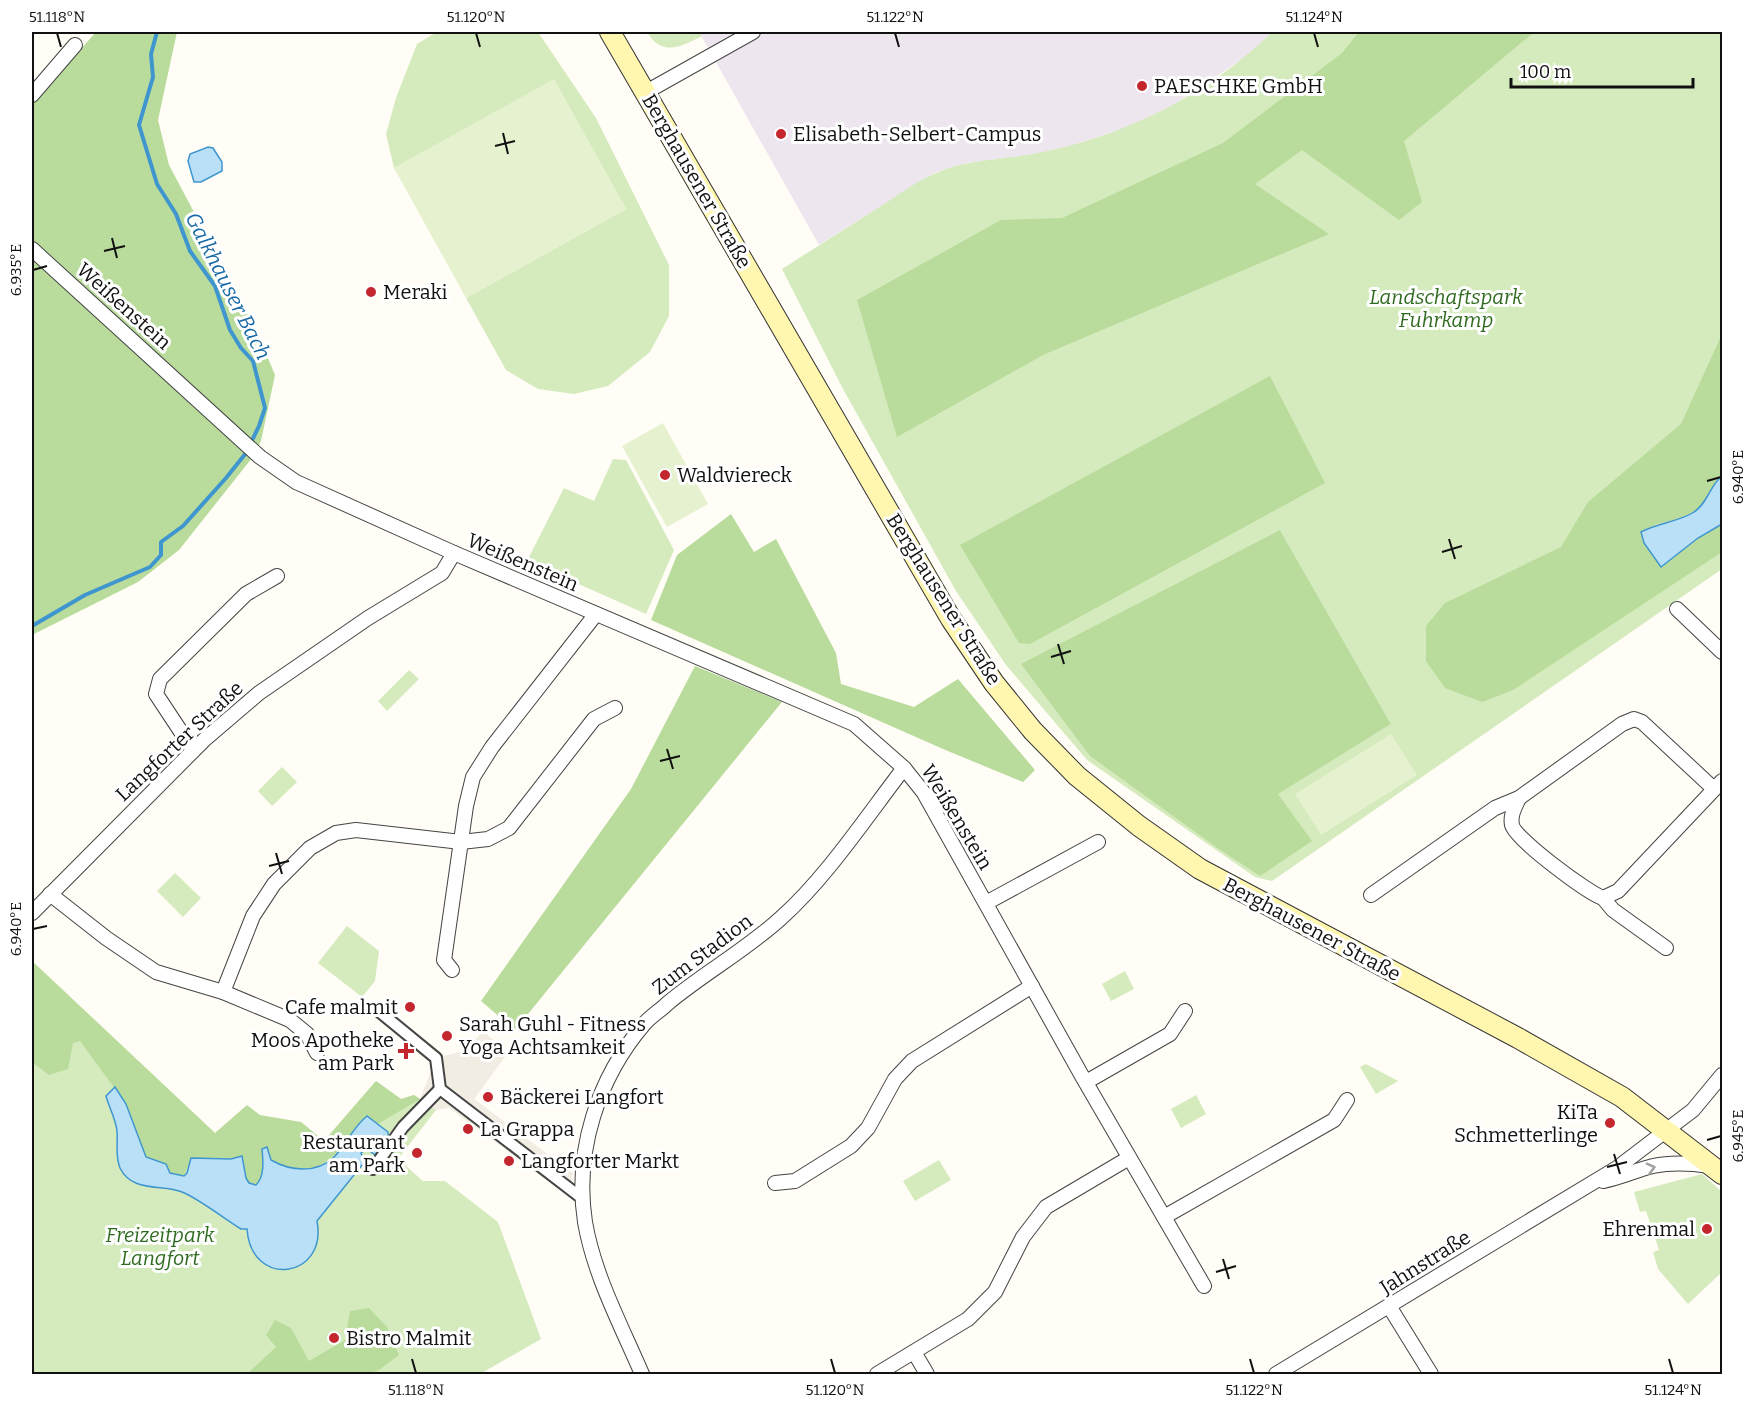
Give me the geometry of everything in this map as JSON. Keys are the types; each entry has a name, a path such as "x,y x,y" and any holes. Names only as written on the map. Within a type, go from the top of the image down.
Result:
{"main road":[{"name":"Berghausener Straße","path":"610,32 951,619 994,683 1033,731 1077,776 1139,826 1200,869 1518,1038 1622,1098 1717,1170"}],"street":[{"path":"646,92 753,32"},
{"path":"32,95 75,45"},
{"name":"Weißenstein","path":"32,249 260,457 296,482 454,553 854,724 904,768 924,793 1129,1158 1204,1286"},
{"name":"Langforter Straße","path":"32,913 193,750 259,693 384,608 442,573 454,553"},
{"path":"193,750 156,694 160,679 246,594 277,576"},
{"path":"1677,609 1722,652"},
{"path":"452,970 444,960 472,777 492,747 596,614"},
{"path":"223,992 253,916 274,884 310,848 336,833 356,830 461,842 488,839 509,828 594,719 615,708"},
{"path":"1371,895 1495,808 1519,798 1622,724 1634,719 1642,722 1718,785 1618,891 1603,898"},
{"name":"Zum Stadion","path":"642,1374 601,1280 585,1223 583,1166 591,1117 609,1074 645,1023 683,991 781,919 810,889 904,768"},
{"path":"1519,798 1512,816 1512,827 1526,843 1577,882 1603,898 1613,910 1666,948"},
{"path":"986,903 1098,842"},
{"path":"50,894 106,938 156,972 223,992 290,1020 307,1034 317,1053"},
{"path":"775,1183 795,1181 851,1146 868,1128 895,1079 912,1061 1032,986"},
{"path":"375,1008 436,1058 440,1089 583,1199"},
{"path":"1086,1082 1170,1034 1185,1011"},
{"name":"Jahnstraße","path":"1276,1374 1595,1183 1668,1131 1693,1110 1722,1075"},
{"path":"373,1170 404,1127 440,1089"},
{"path":"1164,1217 1334,1120 1347,1100"},
{"path":"877,1374 968,1319 994,1292 1023,1237 1046,1207 1129,1158"},
{"name":"Jahnstraße","path":"1595,1183 1666,1164 1688,1162 1717,1170"},
{"path":"1389,1306 1431,1374"},
{"path":"914,1352 927,1374"}],"shaded area":[{"path":"699,32 1272,32 1247,56 1173,105 1128,127 1037,154 968,163 934,173 819,245"},
{"path":"483,1031 508,1053 474,1099 573,1173 569,1196 449,1108 436,1110 420,1099 436,1058 466,1050"}],"green space":[{"path":"96,32 177,32 158,120 169,165 255,327 275,375 261,441 252,458 179,550 138,582 32,635 32,104"},
{"path":"437,32 538,32 596,118 669,265 669,316 650,352 608,386 574,394 538,389 506,370 466,298 626,209 554,80 394,168 386,134 396,98 417,44"},
{"path":"647,32 699,32 702,36 687,44 672,48 659,45"},
{"name":"Landschaftspark Fuhrkamp","path":"1272,32 1722,32 1722,569 1272,881 1255,877 1087,760 1006,665 956,591 843,389 782,269 929,176 948,168 973,162 1038,153 1070,145 1134,124 1193,93 1221,75","holes":["1280,530 1391,724 1277,794"]},
{"path":"1359,32 1534,32 1404,141 1422,202 1399,220 1302,150 1255,184 1329,234 1043,355 897,437 857,300 1001,220 1062,218 1223,143 1342,53"},
{"path":"554,79 626,209 466,298 394,168"},
{"path":"1722,334 1722,476 1703,504 1693,512 1654,525 1698,538 1722,524 1722,552 1513,690 1482,702 1445,688 1426,661 1426,626 1445,603 1561,547 1588,502 1681,424"},
{"path":"1270,376 1325,483 1030,644 1019,643 960,545"},
{"name":"Waldviereck","path":"663,423 708,504 667,527 622,446"},
{"path":"613,459 626,460 674,550 646,614 527,561 564,488 594,501"},
{"path":"731,514 754,552 776,539 836,653 841,684 914,707 958,679 1035,770 1023,782 651,620 677,555"},
{"path":"1280,530 1391,724 1278,794 1312,841 1260,876 1090,756 1021,664"},
{"path":"695,666 782,702 515,1030 481,1001 631,789"},
{"path":"409,670 419,679 387,711 378,701"},
{"path":"1391,734 1417,775 1321,835 1295,794"},
{"path":"282,767 297,782 272,806 258,791"},
{"path":"175,873 201,898 183,917 157,891"},
{"path":"347,926 379,951 375,981 362,997 318,963"},
{"name":"Freizeitpark Langfort","path":"32,961 215,1133 301,1122 324,1141 376,1081 401,1099 414,1095 436,1110 398,1159 423,1181 445,1181 498,1222 541,1339 480,1374 32,1374"},
{"path":"32,961 215,1133 247,1105 260,1115 301,1122 324,1141 376,1081 401,1099 414,1095 420,1099 378,1124 367,1116 336,1153 326,1162 315,1167 303,1169 288,1167 271,1160 267,1147 262,1149 262,1173 256,1185 249,1183 246,1178 242,1156 231,1159 191,1158 184,1176 170,1173 166,1164 146,1157 126,1104 80,1041 73,1043 68,1069 49,1075 32,1062"},
{"path":"1125,971 1134,989 1111,1001 1102,984"},
{"path":"1366,1064 1398,1081 1376,1094 1360,1067"},
{"path":"1196,1095 1206,1114 1181,1128 1171,1109"},
{"path":"939,1160 951,1180 915,1201 903,1181"},
{"path":"1702,1174 1722,1192 1722,1272 1688,1304 1658,1269 1653,1252 1659,1250 1646,1211 1640,1212 1634,1192"},
{"path":"369,1308 387,1327 399,1355 379,1370 368,1374 247,1374 276,1347 266,1335 275,1320 291,1328 309,1361 350,1337 347,1328 350,1311"}],"water":[{"path":"208,147 213,148 222,162 222,171 201,182 194,182 188,161 190,154"},
{"path":"1722,476 1722,524 1698,538 1661,567 1644,543 1641,532 1694,512 1703,504"},
{"path":"115,1087 126,1104 146,1157 166,1164 170,1173 184,1176 191,1158 231,1159 242,1156 246,1178 249,1183 256,1185 262,1173 262,1149 267,1147 271,1160 286,1167 303,1169 320,1166 334,1157 367,1116 388,1132 388,1136 375,1155 367,1149 361,1153 370,1161 367,1166 362,1165 317,1221 317,1240 311,1255 301,1265 288,1269 274,1268 261,1261 252,1248 247,1229 241,1229 189,1195 140,1184 125,1176 118,1163 116,1127 106,1096"}],"waterway":[{"name":"Galkhauser Bach","path":"32,626 85,595 150,567 161,555 161,542 183,526 246,453 265,408 253,361 241,348 230,330 215,286 190,251 176,214 157,184 139,125 153,77 151,54 157,32"}],"place":[{"name":"PAESCHKE GmbH","path":"1142,86"},
{"name":"Elisabeth-Selbert-Campus","path":"781,134"},
{"name":"Meraki","path":"371,292"},
{"name":"Waldviereck","path":"665,475"},
{"name":"Cafe malmit","path":"410,1007"},
{"name":"Sarah Guhl - Fitness Yoga Achtsamkeit","path":"447,1036"},
{"name":"Moos Apotheke am Park","path":"406,1051"},
{"name":"Bäckerei Langfort","path":"488,1097"},
{"name":"KiTa Schmetterlinge","path":"1610,1123"},
{"name":"La Grappa","path":"468,1129"},
{"name":"Restaurant am Park","path":"417,1153"},
{"name":"Langforter Markt","path":"509,1161"},
{"name":"Ehrenmal","path":"1707,1229"},
{"name":"Bistro Malmit","path":"334,1338"}]}
